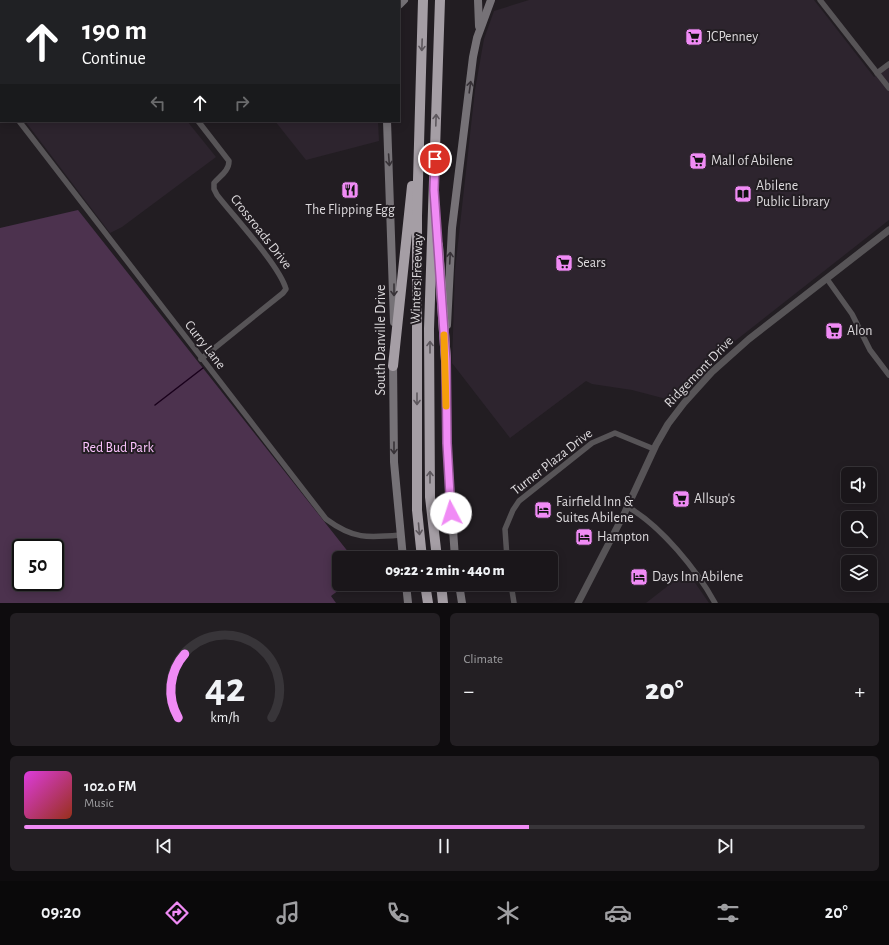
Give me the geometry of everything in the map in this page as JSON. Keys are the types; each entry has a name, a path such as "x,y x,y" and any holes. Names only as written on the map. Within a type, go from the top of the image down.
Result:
{"highway":[{"name":"Winters Freeway","path":"436,551 430,497 430,328 440,0"},
{"name":"Winters Freeway","path":"421,551 417,510 417,216 423,3"},
{"path":"394,366 421,100"},
{"path":"434,190 446,361"},
{"path":"426,591 428,603"},
{"path":"442,591 443,603"}],"main road":[{"path":"455,551 447,443 446,361 452,228 473,57 480,18 478,0"},
{"path":"477,38 491,0"},
{"name":"South Danville Drive","path":"387,122 394,285 394,462 402,551"},
{"path":"407,591 408,603"},
{"path":"460,591 462,603"}],"street":[{"path":"820,0 889,88"},
{"path":"877,73 889,64"},
{"name":"Curry Lane","path":"20,122 201,359 326,519 352,535 363,537 400,536"},
{"name":"Crossroads Drive","path":"199,122 229,161 229,166 225,172 214,183 214,189 217,195 274,266 283,280 286,289 201,359"},
{"name":"Ridgemont Drive","path":"578,603 628,507 654,449 668,424 684,403 712,372 748,339 889,230"},
{"path":"827,279 852,314 870,350 889,375"},
{"name":"Turner Plaza Drive","path":"507,551 505,529 513,510 528,494 592,443 601,437 615,433 654,449"},
{"path":"628,507 643,516 655,526 700,581 715,603"},
{"path":"512,591 514,603"}],"shaded area":[{"path":"529,0 814,0 874,77 889,67 889,220 735,341 674,401 632,390 592,384 586,381 510,438 452,363 455,270 475,90 484,39 494,11"},
{"path":"26,122 188,122 216,157 122,227 110,233"},
{"path":"276,122 378,122 379,141 306,160"},
{"path":"687,571 709,603 646,603"}],"green space":[{"name":"Red Bud Park","path":"78,210 347,551 332,551 332,591 338,591 331,596 336,603 0,603 0,228"}],"waterway":[{"path":"155,405 203,368"}],"slow traffic":[{"path":"444,335 446,361 446,406"}],"place":[{"name":"JCPenney","path":"694,37"},
{"name":"Mall of Abilene","path":"698,161"},
{"name":"The Flipping Egg","path":"350,190"},
{"name":"Abilene Public Library","path":"743,194"},
{"name":"Sears","path":"564,263"},
{"name":"Alon","path":"834,331"},
{"name":"Allsup's","path":"681,499"},
{"name":"Fairfield Inn & Suites Abilene","path":"543,510"},
{"name":"Hampton","path":"584,537"},
{"name":"Days Inn Abilene","path":"639,577"}],"route":[{"path":"435,159 434,190 446,361 447,443 451,513"}]}
